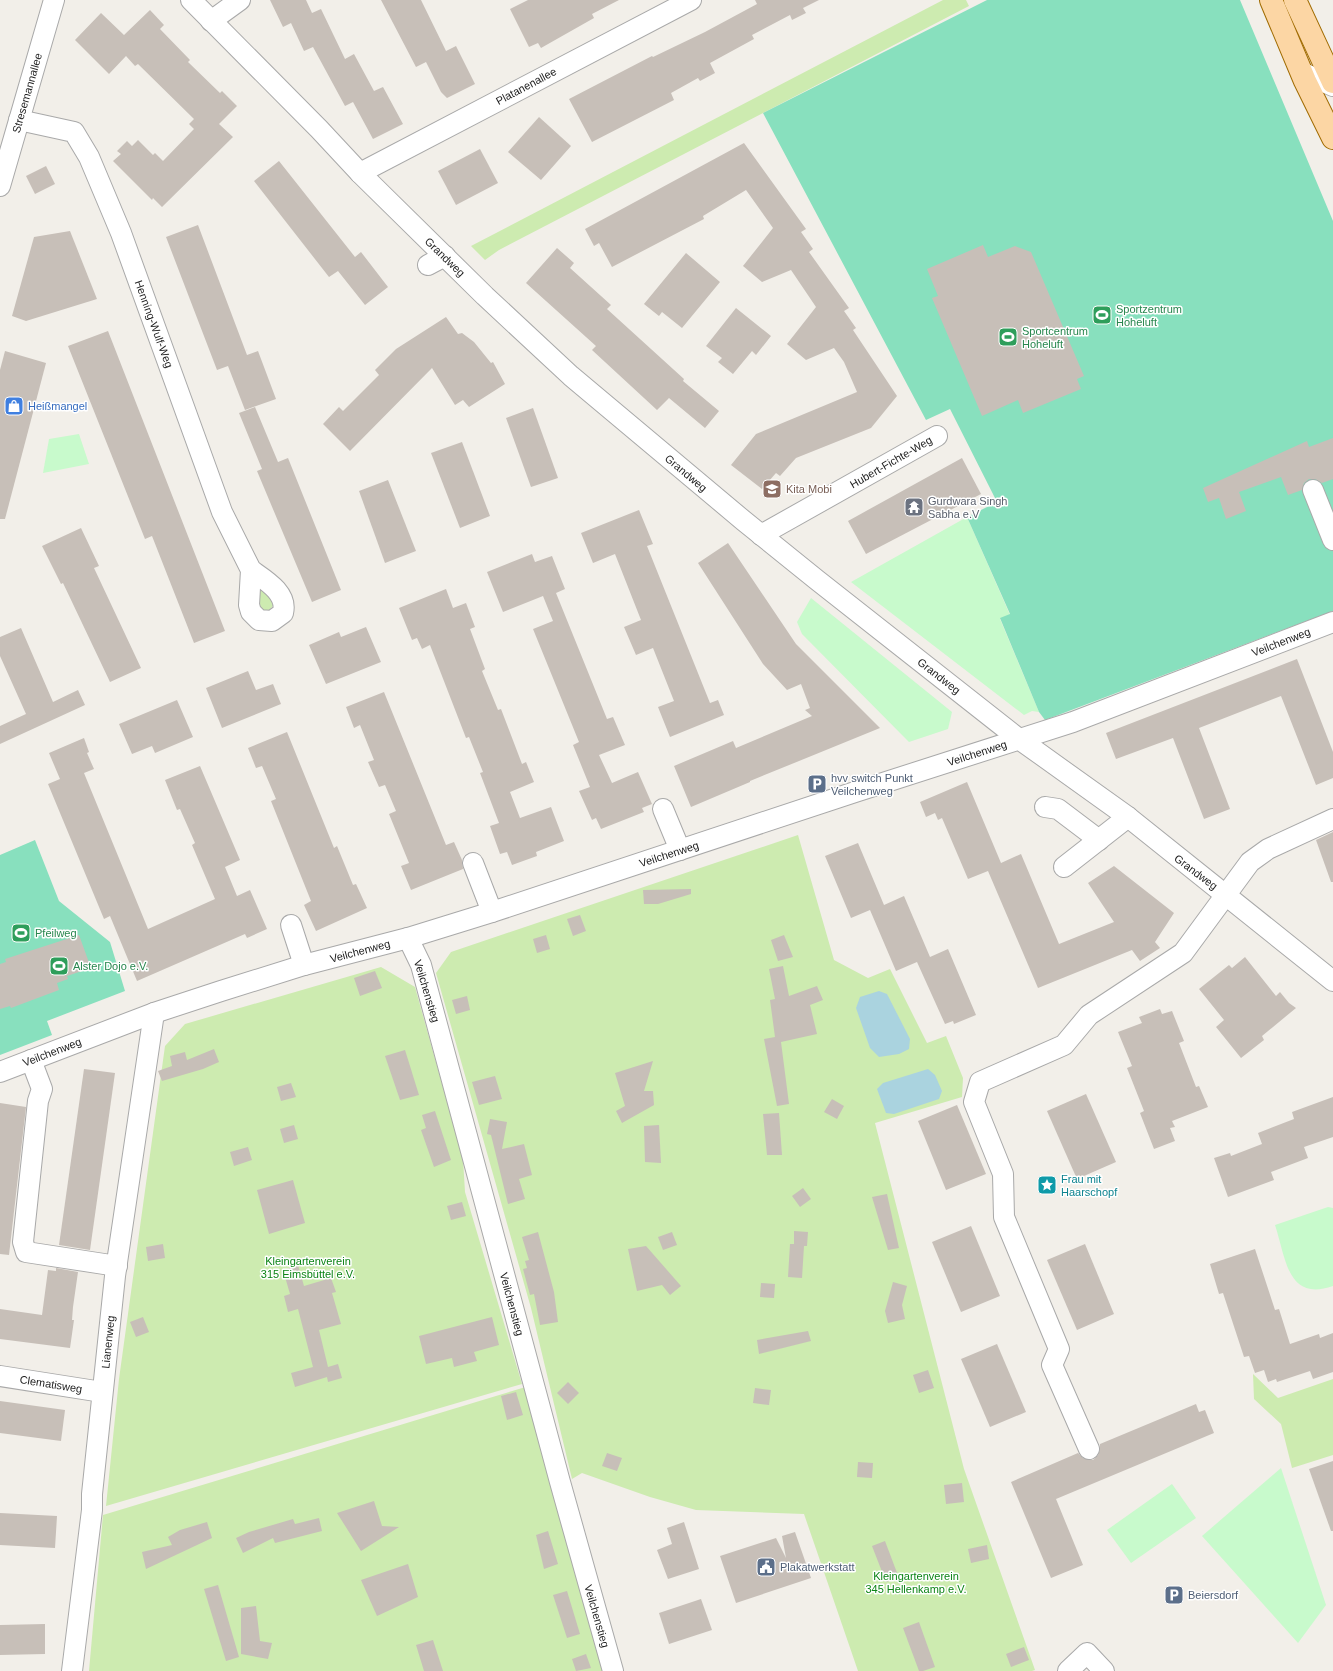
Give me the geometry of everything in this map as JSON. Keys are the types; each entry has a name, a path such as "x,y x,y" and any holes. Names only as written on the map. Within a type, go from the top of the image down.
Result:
{"main road":[{"path":"1271,0 1301,72 1333,138"},
{"path":"1295,0 1333,82"}],"street":[{"name":"Stresemannallee","path":"0,186 54,0"},
{"name":"Grandweg","path":"191,0 360,173 436,260 485,296 571,376 761,535 1019,739 1128,817 1333,980"},
{"path":"211,21 240,0"},
{"name":"Platanenallee","path":"360,173 691,0"},
{"path":"1301,72 1333,86"},
{"name":"Henning-Wulf-Weg","path":"19,120 79,128 89,157 121,233 197,448 227,525 241,546 251,570"},
{"name":"Hubert-Fichte-Weg","path":"761,535 937,436"},
{"path":"1313,490 1333,540"},
{"name":"Veilchenweg","path":"0,1072 154,1013 304,965 408,938 492,912 1073,722 1333,622"},
{"path":"1045,807 1058,809 1099,840"},
{"path":"664,809 680,850"},
{"path":"1064,867 1128,817"},
{"path":"1226,895 1250,862 1268,849 1333,820"},
{"path":"473,864 492,912"},
{"name":"Grandweg","path":"1089,1449 1052,1365 1059,1349 1004,1217 1003,1174 974,1102 980,1082 1064,1045 1089,1015 1183,953 1226,895"},
{"path":"292,925 304,965"},
{"name":"Veilchenstieg","path":"408,938 421,965 560,1482 613,1671"},
{"name":"Lianenweg","path":"72,1671 92,1510 92,1494 102,1392 117,1266 154,1013"},
{"path":"31,1060 42,1090 38,1101 23,1242 26,1252 117,1266"},
{"name":"Clematisweg","path":"0,1376 102,1392"},
{"path":"1068,1671 1087,1653 1104,1671"}],"green space":[{"path":"943,0 966,0 969,6 499,250 485,260 471,246"},
{"name":"Sportzentrum Hoheluft","path":"987,0 1240,0 1333,221 1333,611 1045,720 1039,712 1000,618 1010,614 967,517 997,502 950,409 926,420 763,113"},
{"path":"79,434 89,464 43,473 49,439"},
{"path":"967,517 1010,615 1000,619 1039,712 1032,711 1024,715 851,582"},
{"path":"259,584 271,599 273,606 267,612 259,612"},
{"path":"811,598 952,712 948,729 909,742 802,634 797,622"},
{"name":"Kleingartenverein 345 Hellenkamp e.V.","path":"798,835 834,960 868,978 890,969 927,1043 946,1036 963,1078 962,1097 875,1123 964,1469 1035,1670 1032,1671 858,1671 804,1514 696,1510 650,1497 582,1473 572,1479 531,1308 436,973 451,952"},
{"name":"Alster Dojo e.V.","path":"35,840 59,901 110,942 125,991 47,1021 52,1035 0,1055 0,855"},
{"name":"Kleingartenverein 315 Eimsbüttel e.V.","path":"381,967 415,987 463,1159 465,1192 522,1384 106,1506 119,1379 165,1046 185,1024"},
{"path":"1328,1207 1333,1208 1333,1286 1318,1289 1306,1288 1297,1282 1291,1274 1286,1263 1275,1225"},
{"path":"1253,1374 1278,1398 1333,1379 1333,1455 1292,1468 1281,1424 1254,1399"},
{"path":"529,1386 605,1671 89,1671 103,1515"},
{"path":"1281,1468 1326,1605 1298,1643 1202,1536"},
{"path":"1172,1484 1196,1518 1131,1563 1107,1530"}],"water":[{"path":"879,991 887,994 910,1039 909,1049 899,1054 879,1057 870,1048 856,1008 860,997"},
{"path":"928,1069 935,1075 942,1091 939,1099 894,1114 886,1113 877,1089 883,1083"}],"building":[{"path":"270,0 306,0 312,13 321,9 345,59 354,54 374,91 383,87 403,124 373,139 353,102 345,106 313,47 304,51 291,23 283,27"},
{"path":"381,0 421,0 446,51 456,46 475,84 447,98 441,92 426,62 416,67"},
{"path":"528,0 619,0 592,14 594,18 541,48 538,43 529,47 510,9"},
{"path":"755,0 819,0 803,8 806,13 792,20 790,15 752,35 754,39 710,63 715,73 700,81 698,78 671,93 674,100 592,142 569,99 652,56 653,57 705,32 757,4"},
{"path":"150,10 164,25 160,29 190,60 188,62 220,93 222,91 237,106 219,124 233,137 162,207 153,198 152,200 113,161 121,154 117,151 127,141 132,146 138,140 153,155 155,153 163,161 194,129 189,124 194,119 138,64 135,66 126,56 109,74 75,40 101,13 124,35"},
{"path":"539,117 571,146 541,180 508,152"},
{"path":"744,143 806,229 801,232 813,249 809,252 849,308 844,311 856,328 853,330 897,396 871,428 796,458 780,476 776,473 762,489 731,465 756,434 857,392 844,362 834,348 806,360 787,344 816,307 791,270 762,282 743,266 773,228 746,190 703,216 704,219 612,267 599,243 594,246 585,229"},
{"path":"480,149 498,183 456,205 438,171"},
{"path":"279,161 355,257 361,252 388,287 365,305 338,271 329,277 254,181"},
{"path":"46,166 55,184 35,194 26,176"},
{"path":"198,225 247,355 258,351 276,399 245,410 228,366 217,370 166,237"},
{"path":"70,231 97,299 26,321 12,316 34,237"},
{"name":"Sportcentrum Hoheluft","path":"983,245 988,257 1015,246 1031,252 1084,376 1077,379 1081,389 1023,413 1018,400 982,416 932,298 938,296 927,269"},
{"path":"557,248 574,263 570,268 611,305 607,309 684,379 683,381 719,411 705,428 669,398 657,410 592,350 596,346 526,283"},
{"path":"686,253 720,282 682,328 662,312 659,316 644,304"},
{"path":"736,308 771,336 756,355 752,351 733,374 718,362 722,358 706,346"},
{"path":"446,317 458,334 462,333 474,342 491,363 493,362 505,384 469,407 463,400 455,405 432,368 350,451 323,424 339,407 343,411 379,375 375,370 396,349"},
{"path":"108,331 225,631 194,643 152,536 145,539 68,346"},
{"path":"5,351 46,363 5,519 0,519 0,370"},
{"path":"255,407 278,462 288,458 341,590 312,602 257,471 262,469 239,413"},
{"path":"533,408 558,478 531,487 506,418"},
{"path":"1333,438 1333,479 1322,483 1315,479 1309,479 1304,483 1302,490 1288,495 1281,477 1239,492 1246,511 1226,519 1219,498 1208,502 1203,488 1307,441 1309,447"},
{"path":"462,442 490,516 460,528 431,453"},
{"name":"Gurdwara Singh Sabha e.V","path":"962,458 981,494 866,554 848,521"},
{"path":"388,480 416,551 385,563 359,491"},
{"path":"639,510 653,544 647,546 710,703 718,700 724,715 670,737 658,707 674,701 653,648 636,655 624,627 641,620 615,554 593,563 581,533"},
{"path":"81,528 99,566 94,568 141,668 110,682 63,583 61,584 42,546"},
{"path":"728,543 796,644 880,728 750,781 691,807 674,766 733,741 736,748 812,716 805,710 810,708 801,684 787,690 763,664 698,563"},
{"path":"532,554 535,562 552,556 565,589 556,593 607,719 613,717 625,745 599,755 612,783 638,772 652,804 642,808 644,812 601,829 596,818 592,820 579,791 590,787 573,745 579,742 533,629 553,621 543,596 503,612 487,572"},
{"path":"446,589 453,608 466,603 475,627 470,629 485,669 482,671 498,710 501,709 522,764 526,762 534,782 510,792 520,818 551,807 564,841 536,852 537,856 512,865 507,852 500,854 490,826 499,823 480,773 483,772 469,737 466,738 430,645 422,649 417,638 412,640 399,608"},
{"path":"366,627 381,662 326,684 309,645 339,632 341,637"},
{"path":"21,628 53,702 78,690 85,705 0,744 0,726 26,714 0,656 0,637"},
{"path":"1297,659 1333,752 1333,778 1316,785 1281,696 1199,728 1230,809 1204,819 1173,738 1116,759 1106,733"},
{"path":"248,671 256,690 273,684 281,704 222,728 206,688"},
{"path":"384,692 446,845 454,842 462,860 463,869 411,890 401,866 409,863 389,814 396,811 385,785 379,787 368,762 374,760 360,725 354,728 346,707"},
{"path":"177,700 193,737 155,753 152,746 132,754 119,724"},
{"path":"287,732 334,848 337,846 353,885 356,884 367,908 316,931 304,905 311,901 271,801 276,799 262,766 256,768 248,748"},
{"path":"84,738 89,752 87,753 94,769 84,773 148,929 215,899 192,845 195,843 180,809 177,810 165,780 200,766 240,860 225,867 237,896 250,890 267,929 247,938 245,934 137,981 110,916 104,919 48,784 60,779 49,753"},
{"path":"967,782 1001,863 1021,854 1059,944 1114,922 1088,883 1114,866 1174,913 1155,942 1160,948 1140,961 1132,950 1038,988 988,871 968,879 942,818 938,820 935,813 926,817 920,802"},
{"path":"1333,832 1333,882 1331,882 1316,840"},
{"path":"858,843 884,905 904,896 930,957 948,949 976,1015 954,1024 953,1021 945,1024 917,962 896,971 870,910 851,918 825,856"},
{"path":"691,889 691,894 658,904 644,904 643,890"},
{"path":"580,915 586,931 573,936 567,919"},
{"path":"79,935 91,968 67,976 68,979 57,983 59,990 11,1008 10,1006 0,1009 0,964 6,962 5,959"},
{"path":"546,935 550,949 537,953 533,939"},
{"path":"784,935 793,957 778,961 771,940"},
{"path":"1245,957 1276,996 1280,992 1289,1003 1296,1008 1262,1036 1264,1040 1241,1058 1216,1027 1224,1020 1199,989 1229,965 1232,968"},
{"path":"783,966 789,996 817,986 823,1000 810,1005 817,1034 781,1042 789,1104 777,1106 764,1039 775,1037 770,1000 775,999 769,969"},
{"path":"375,971 382,988 360,996 354,978"},
{"path":"467,996 470,1010 456,1014 452,1000"},
{"path":"1160,1009 1162,1014 1172,1011 1184,1041 1179,1043 1196,1087 1199,1086 1208,1107 1172,1121 1175,1127 1170,1128 1175,1141 1154,1149 1140,1113 1144,1111 1127,1068 1132,1066 1118,1032 1142,1023 1139,1017"},
{"path":"214,1049 219,1062 203,1069 162,1081 158,1071 172,1066 170,1056 185,1052 187,1060"},
{"path":"405,1050 419,1095 400,1100 385,1056"},
{"path":"653,1061 644,1091 653,1091 654,1105 622,1123 616,1111 625,1106 615,1073"},
{"path":"84,1069 115,1073 90,1250 59,1245"},
{"path":"495,1076 502,1099 479,1105 472,1082"},
{"path":"291,1083 296,1097 281,1101 277,1087"},
{"path":"1086,1094 1116,1162 1077,1179 1047,1111"},
{"path":"1333,1097 1333,1137 1304,1147 1308,1158 1271,1172 1274,1180 1228,1197 1214,1158 1230,1153 1231,1156 1262,1144 1258,1133 1294,1119 1292,1112"},
{"path":"832,1099 844,1106 837,1119 824,1112"},
{"path":"0,1103 26,1107 9,1255 0,1254"},
{"path":"957,1105 986,1174 946,1190 918,1121"},
{"path":"435,1111 451,1160 434,1167 421,1130 426,1128 422,1115"},
{"path":"779,1113 782,1155 767,1155 763,1114"},
{"path":"490,1119 507,1122 502,1149 524,1144 532,1175 519,1179 525,1199 508,1204 491,1135 487,1134"},
{"path":"294,1125 298,1139 284,1143 280,1129"},
{"path":"659,1125 661,1163 645,1162 644,1126"},
{"path":"248,1147 252,1160 234,1166 230,1152"},
{"path":"293,1180 305,1223 269,1234 257,1190"},
{"path":"803,1188 811,1199 800,1207 792,1196"},
{"path":"887,1194 899,1248 888,1250 872,1197"},
{"path":"462,1202 466,1216 451,1220 447,1206"},
{"path":"971,1226 1000,1296 961,1312 932,1242"},
{"path":"794,1231 808,1232 807,1246 804,1246 802,1278 788,1277 790,1244 794,1244"},
{"path":"538,1232 554,1292 558,1322 540,1325 534,1294 530,1295 523,1269 527,1268 525,1261 529,1260 522,1237"},
{"path":"672,1232 677,1245 663,1250 658,1237"},
{"path":"163,1244 165,1258 148,1261 146,1247"},
{"path":"1085,1244 1114,1314 1077,1330 1047,1260"},
{"path":"646,1246 681,1286 670,1295 662,1285 637,1291 628,1249"},
{"path":"1255,1249 1275,1310 1279,1309 1290,1344 1319,1334 1320,1338 1333,1333 1333,1372 1313,1379 1310,1371 1277,1382 1276,1379 1268,1382 1264,1370 1255,1373 1249,1356 1244,1357 1223,1293 1219,1294 1210,1264"},
{"path":"298,1265 304,1286 331,1278 336,1292 332,1293 341,1324 319,1330 328,1367 338,1364 342,1378 328,1382 327,1377 295,1387 291,1373 313,1367 298,1309 288,1312 284,1296 290,1294 283,1270"},
{"path":"56,1268 78,1272 73,1307 72,1320 74,1320 70,1348 0,1339 0,1309 42,1315 48,1270 56,1271"},
{"path":"893,1282 907,1286 902,1305 905,1319 888,1323 885,1311"},
{"path":"761,1283 775,1284 774,1298 760,1297"},
{"path":"143,1317 149,1332 136,1337 130,1322"},
{"path":"492,1317 499,1345 474,1352 477,1361 454,1367 452,1358 426,1364 419,1336"},
{"path":"808,1331 811,1341 759,1354 757,1340"},
{"path":"997,1344 1026,1412 990,1427 961,1359"},
{"path":"928,1370 934,1388 919,1393 913,1375"},
{"path":"568,1382 579,1393 568,1404 557,1393"},
{"path":"755,1388 771,1390 769,1405 753,1403"},
{"path":"516,1392 523,1415 507,1420 501,1396"},
{"path":"0,1401 65,1410 61,1441 0,1433"},
{"path":"1196,1404 1199,1412 1205,1410 1214,1433 1056,1499 1083,1565 1051,1578 1011,1482 1078,1453 1083,1458 1093,1460 1098,1455 1100,1444"},
{"path":"607,1453 622,1458 617,1471 602,1466"},
{"path":"1333,1461 1333,1531 1331,1531 1309,1469"},
{"path":"858,1462 873,1463 872,1478 857,1477"},
{"path":"962,1483 964,1502 946,1504 944,1485"},
{"path":"374,1501 382,1526 399,1527 361,1551 337,1513"},
{"path":"0,1513 57,1516 55,1548 0,1545"},
{"path":"319,1518 322,1531 275,1543 273,1538 243,1553 236,1538 249,1532 293,1519 295,1524"},
{"path":"207,1522 212,1538 146,1569 142,1552 172,1545 168,1537 180,1530"},
{"path":"684,1522 699,1569 668,1579 657,1550 672,1544 667,1528"},
{"path":"548,1531 558,1564 544,1569 536,1535"},
{"name":"Plakatwerkstatt","path":"795,1532 811,1578 736,1603 720,1556 776,1538 786,1558 782,1536"},
{"path":"885,1541 899,1578 886,1582 872,1546"},
{"path":"987,1545 989,1559 971,1563 968,1549"},
{"path":"408,1564 418,1597 377,1616 361,1580"},
{"path":"218,1585 239,1657 226,1661 204,1589"},
{"path":"567,1591 580,1634 567,1638 553,1595"},
{"path":"701,1599 712,1630 669,1644 659,1613"},
{"path":"256,1606 260,1641 272,1643 268,1659 241,1654 241,1608"},
{"path":"919,1622 935,1667 923,1671 919,1671 903,1628"},
{"path":"45,1624 45,1654 0,1655 0,1625"},
{"path":"433,1640 443,1671 424,1671 416,1645"},
{"path":"1024,1647 1029,1660 1011,1667 1006,1654"},
{"path":"586,1654 591,1668 576,1671 572,1659"}],"place":[{"name":"Sportzentrum Hoheluft","path":"1102,315"},
{"name":"Sportcentrum Hoheluft","path":"1008,337"},
{"name":"Heißmangel","path":"14,406"},
{"name":"Kita Mobi","path":"772,489"},
{"name":"Gurdwara Singh Sabha e.V","path":"914,507"},
{"name":"hvv switch Punkt Veilchenweg","path":"817,784"},
{"name":"Pfeilweg","path":"21,933"},
{"name":"Alster Dojo e.V.","path":"59,966"},
{"name":"Frau mit Haarschopf","path":"1047,1185"},
{"name":"Plakatwerkstatt","path":"766,1567"},
{"name":"Beiersdorf","path":"1174,1595"}]}
